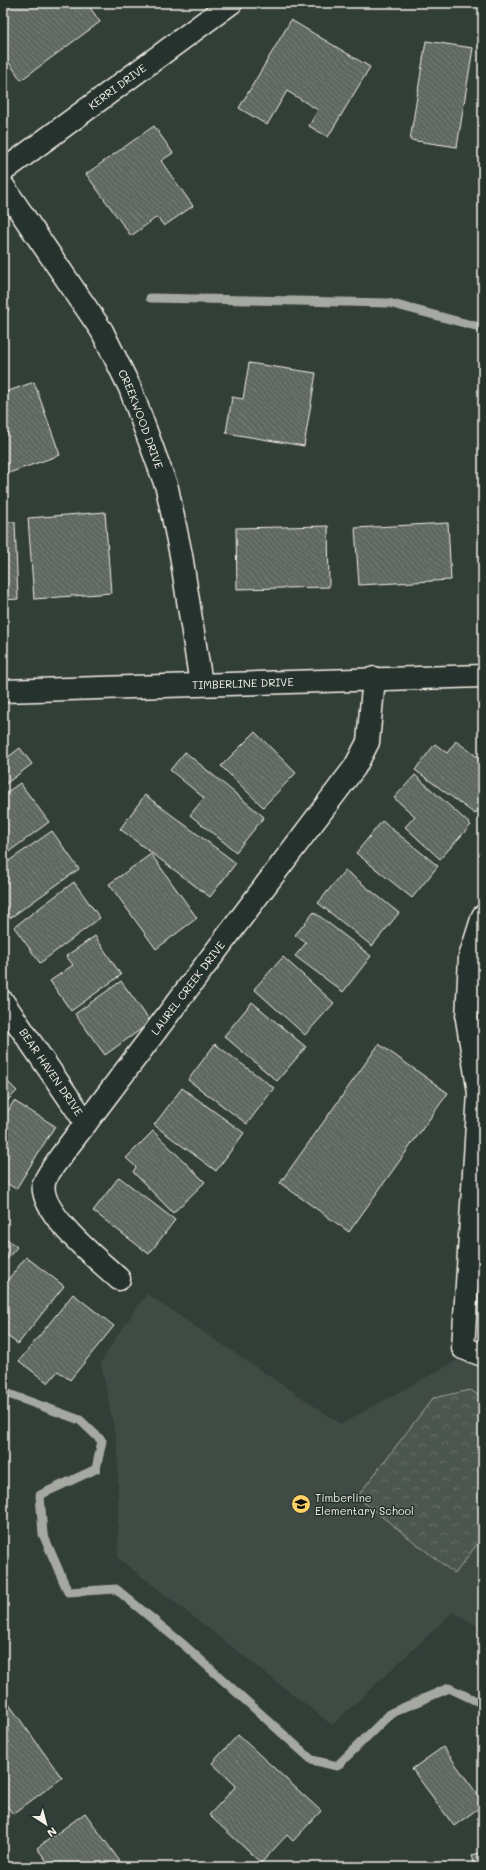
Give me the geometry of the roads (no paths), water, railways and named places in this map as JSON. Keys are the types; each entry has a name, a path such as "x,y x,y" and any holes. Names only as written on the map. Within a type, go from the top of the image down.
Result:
{"street":[{"name":"KERRI DRIVE","path":"3,171 231,3"},
{"name":"CREEKWOOD DRIVE","path":"3,186 102,331 130,388 167,488 181,555 201,684"},
{"name":"TIMBERLINE DRIVE","path":"3,692 374,678 483,676"},
{"name":"LAUREL CREEK DRIVE","path":"119,1279 60,1224 44,1195 44,1182 86,1123 355,767 368,742 374,678"},
{"path":"483,916 470,957 467,1019 477,1048 479,1093 463,1348 483,1355"},
{"name":"BEAR HAVEN DRIVE","path":"3,1002 86,1123"}],"waterway":[{"path":"150,298 389,303 483,328"},
{"path":"3,1392 80,1420 102,1441 96,1469 40,1495 43,1534 68,1592 116,1589 184,1645 312,1760 337,1766 391,1713 449,1688 483,1704"}],"place":[{"name":"Timberline Elementary School","path":"301,1504"}]}
